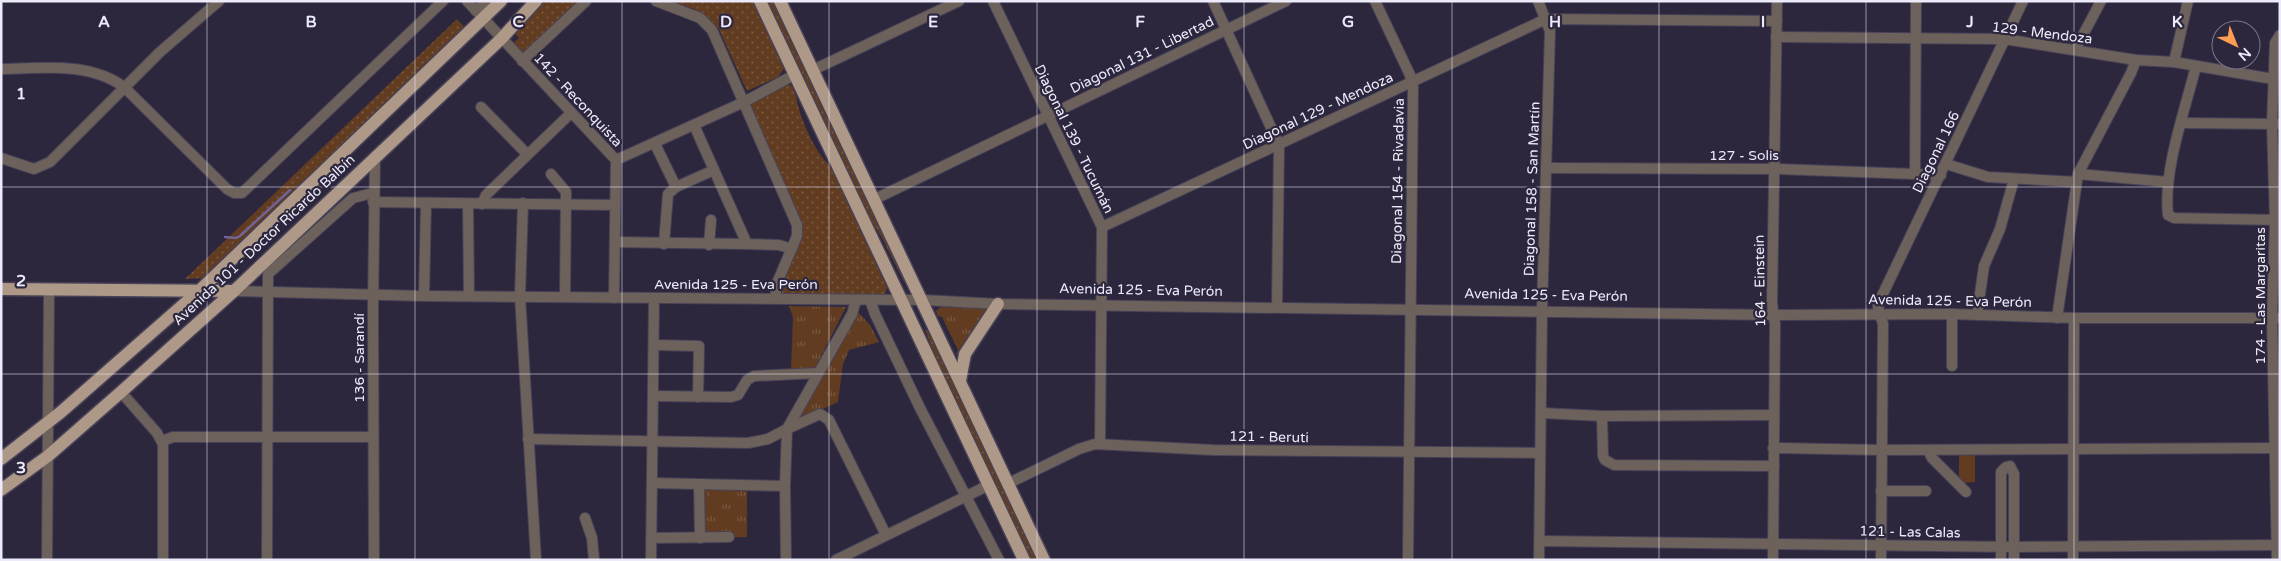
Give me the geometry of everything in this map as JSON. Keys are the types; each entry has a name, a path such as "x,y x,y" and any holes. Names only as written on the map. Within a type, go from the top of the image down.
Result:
{"main road":[{"name":"Avenida 101 - Doctor Ricardo Balbín","path":"1,459 49,422 200,290 479,14 501,1"},
{"name":"Avenida 101 - Doctor Ricardo Balbín","path":"1,490 48,456 234,290 501,39 536,1"},
{"path":"760,1 903,300 1024,560"},
{"path":"780,1 1044,560"},
{"name":"Avenida 125 - Eva Perón","path":"1,289 49,291 234,290"},
{"path":"960,381 966,354 998,304"}],"street":[{"path":"1,158 26,168 34,169 45,166 185,29 219,1"},
{"path":"1,69 80,70 103,74 124,88 228,188 234,193 242,193 443,1"},
{"name":"142 - Reconquista","path":"467,1 616,160 614,298"},
{"path":"479,14 487,1"},
{"path":"522,61 586,1"},
{"path":"656,1 700,18 709,26 797,225 798,231 792,249 777,283 775,300"},
{"path":"813,70 960,1"},
{"name":"Diagonal 139 - Tucumán","path":"993,1 1102,228 1100,444"},
{"path":"1213,1 1279,145 1277,307"},
{"name":"Diagonal 131 - Libertad","path":"875,199 1286,1"},
{"name":"Diagonal 154 - Rivadavia","path":"1375,1 1412,81 1408,560"},
{"name":"Diagonal 158 - San Martín","path":"1538,1 1550,31 1542,310 1539,560"},
{"name":"164 - Einstein","path":"1773,560 1774,169 1777,1"},
{"path":"1915,172 1916,1"},
{"name":"Diagonal 166","path":"1880,560 1883,324 1878,307 1884,289 2024,1"},
{"path":"2075,50 2101,1"},
{"path":"2174,62 2188,1"},
{"path":"1546,19 1776,21"},
{"name":"Diagonal 129 - Mendoza","path":"1102,228 1546,19"},
{"name":"174 - Las Margaritas","path":"2276,560 2278,545 2277,220 2276,124 2273,80 2275,43 2280,35"},
{"name":"129 - Mendoza","path":"1776,37 2004,39 2136,60 2174,62 2273,80"},
{"path":"2058,318 2077,178 2136,60"},
{"path":"2196,66 2171,161 2168,182 2168,215 2174,218 2277,220"},
{"path":"616,160 655,144 744,102 794,75"},
{"path":"481,107 527,154"},
{"path":"482,204 486,195 571,113"},
{"path":"2182,123 2276,124"},
{"path":"694,125 747,244"},
{"path":"655,144 676,187"},
{"name":"136 - Sarandí","path":"374,560 373,198 375,156"},
{"path":"1946,164 1979,175 2014,178 2077,178 2168,182"},
{"name":"127 - Solis","path":"1547,168 1774,169 1915,172 1941,175"},
{"path":"664,244 666,199 668,194 676,187 714,170"},
{"path":"551,174 564,188 566,204 565,297"},
{"path":"1977,315 1984,266 1997,236 2014,178"},
{"path":"267,560 268,278 273,269 352,198 373,198 426,204 523,203 615,205"},
{"path":"523,203 520,296 536,560"},
{"path":"424,296 426,204"},
{"path":"468,204 468,296"},
{"path":"709,245 711,220"},
{"path":"615,242 779,245 792,249"},
{"name":"Avenida 125 - Eva Perón","path":"234,290 268,293 424,296 922,300 998,304 1410,308 1773,315 1952,314 2058,318 2276,318"},
{"path":"47,560 49,291"},
{"path":"651,560 654,298"},
{"path":"786,560 785,486 787,429 852,314 856,300"},
{"path":"870,300 920,408 999,560"},
{"path":"1952,314 1952,366"},
{"path":"2073,560 2074,318"},
{"path":"654,345 699,346 698,397"},
{"path":"653,396 698,397 738,395 747,380 754,376 818,373"},
{"path":"121,392 162,441 163,560"},
{"path":"1542,414 1602,416 1774,415"},
{"path":"528,440 748,443 768,439 815,416 825,416 886,535"},
{"path":"1602,416 1603,456 1605,460 1614,465 1774,466"},
{"path":"162,441 173,438 373,437"},
{"name":"121 - Beruti","path":"1007,484 1079,449 1100,444 1213,450 1540,454"},
{"path":"1773,448 1881,450 2277,448"},
{"path":"1928,450 1932,458 1966,492"},
{"path":"2001,560 2001,472 2006,466 2010,466 2014,474 2014,560"},
{"path":"652,483 785,486"},
{"path":"699,484 700,538"},
{"path":"836,560 989,485"},
{"path":"1881,491 1926,491"},
{"path":"585,518 592,538 594,560"},
{"path":"651,538 729,537"},
{"name":"121 - Las Calas","path":"1540,541 2001,547 2278,545"}],"green space":[{"path":"545,1 579,1 522,53 513,43 519,38 514,32"},
{"path":"671,1 753,1 785,67 778,77 747,91 718,27 694,9"},
{"path":"766,1 773,1 905,278 904,282 869,217"},
{"path":"457,19 465,28 203,278 185,279"},
{"path":"784,85 791,85 811,140 819,153 834,170 887,288 884,296 781,294 779,283 801,237 749,105 755,98"},
{"path":"789,306 846,307 815,368 791,369 793,317"},
{"path":"941,307 986,308 988,310 961,355 956,354 958,350 942,317 938,316 936,311"},
{"path":"857,311 870,325 879,342 849,350 843,364 838,402 795,422"},
{"path":"925,329 928,331 1037,560 1031,560 939,368"},
{"path":"1959,453 1975,453 1975,482 1959,483"},
{"path":"699,484 747,485 747,537 700,538"},
{"path":"710,489 722,489 722,513 710,513"}],"waterway":[{"path":"225,237 236,238 240,236 290,190"}]}
